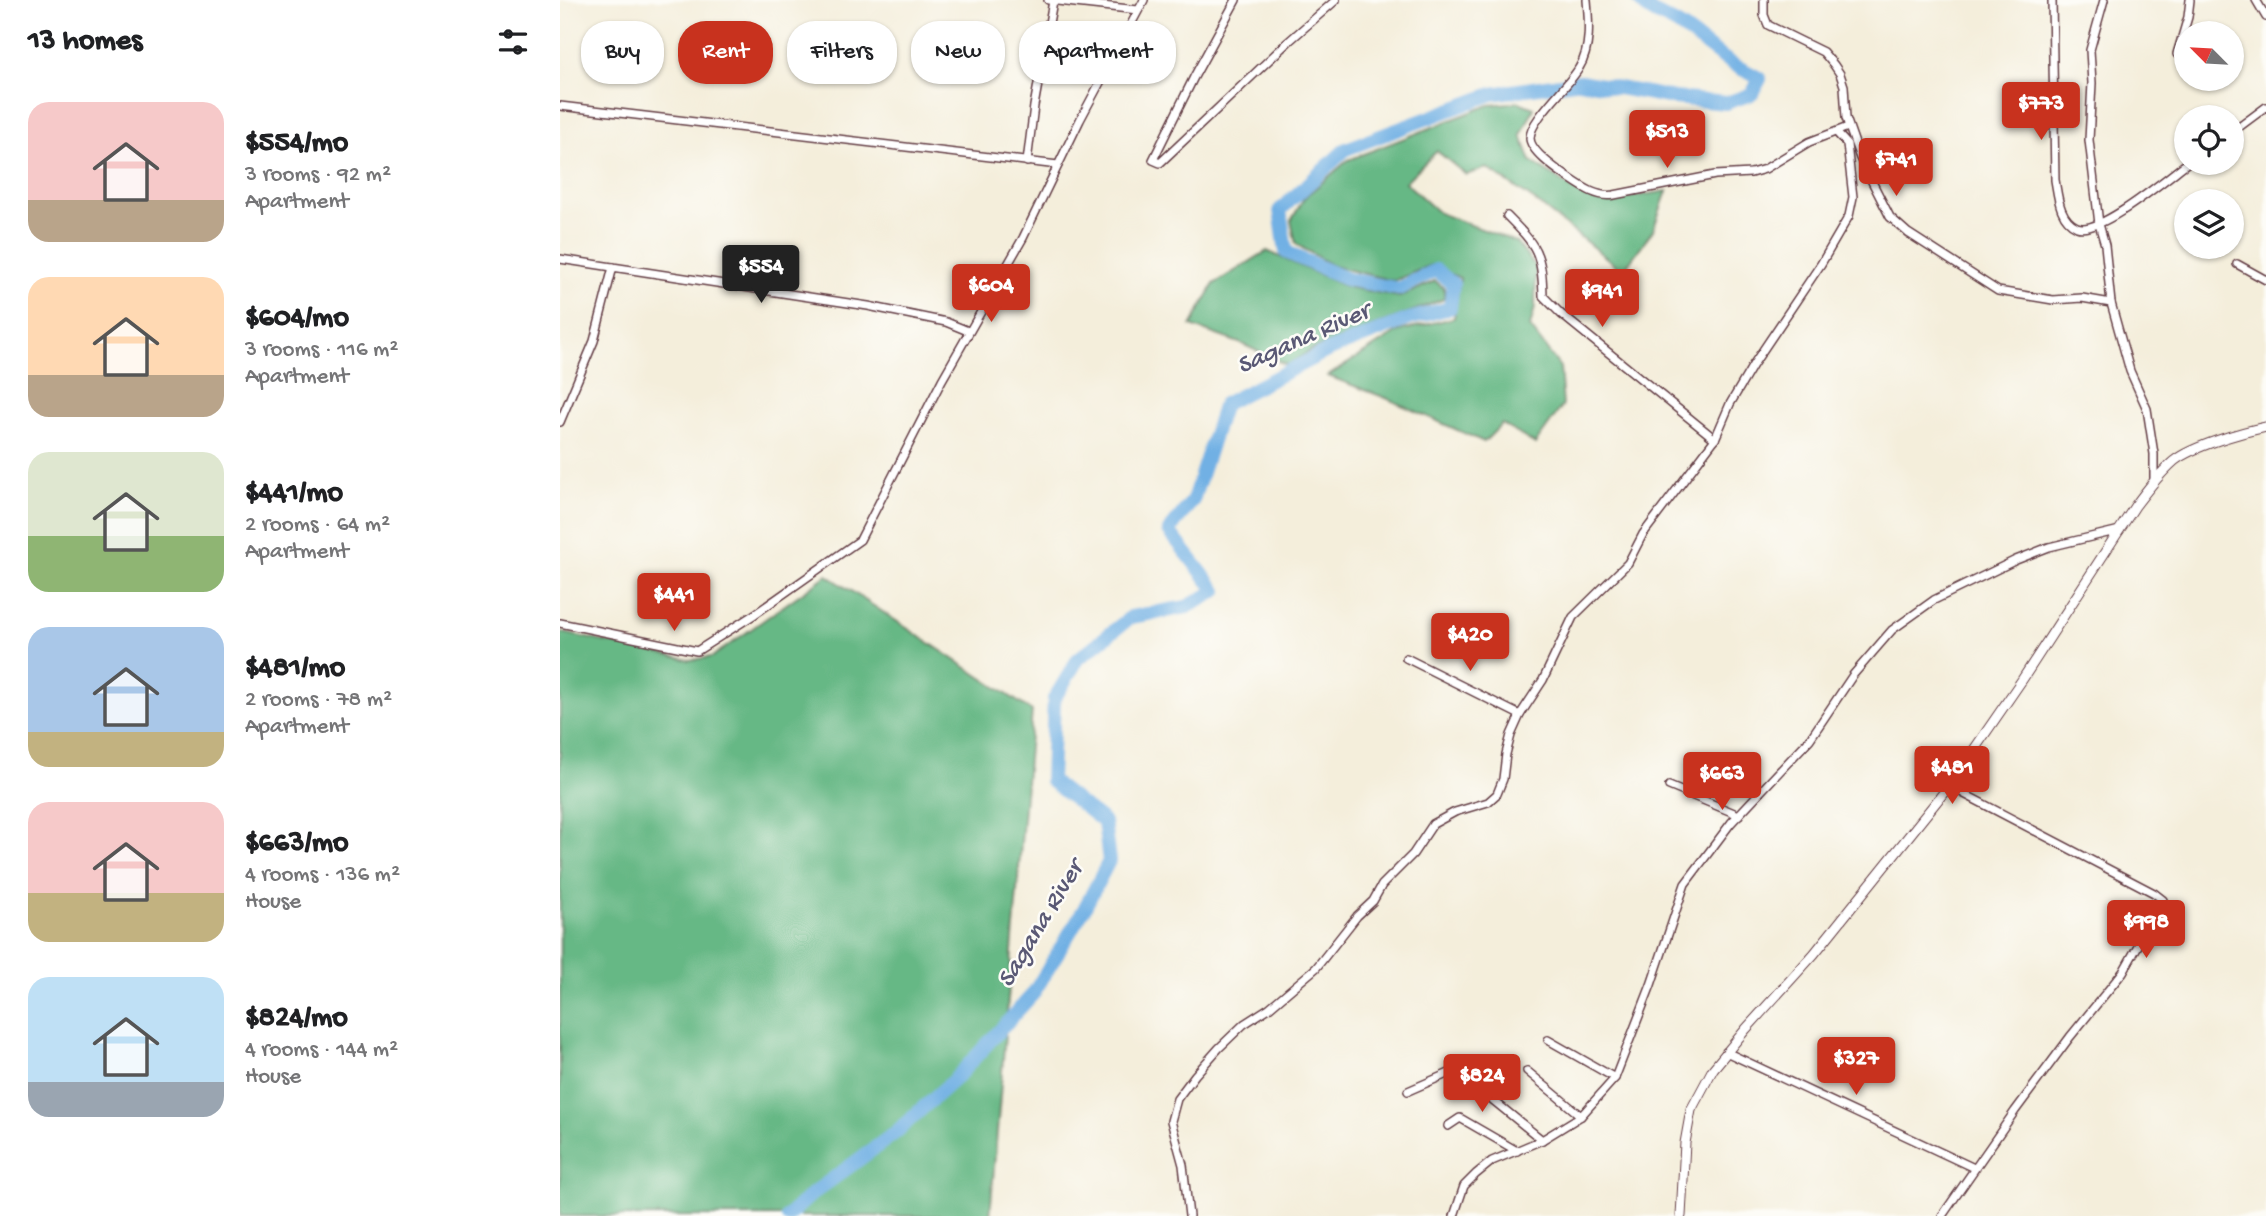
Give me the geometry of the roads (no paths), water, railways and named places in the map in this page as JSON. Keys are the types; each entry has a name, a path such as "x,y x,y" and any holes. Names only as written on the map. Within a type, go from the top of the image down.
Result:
{"street":[{"path":"1048,0 1138,10"},
{"path":"560,623 697,651 780,598 860,540 968,331 1024,238 1058,165 1144,0"},
{"path":"1236,0 1153,160 1160,163 1336,0"},
{"path":"1587,0 1588,33 1584,56 1579,68 1536,122 1530,138 1532,145 1557,170 1595,194 1604,197 1715,175 1751,173 1765,169 1809,142 1848,127"},
{"path":"1764,0 1764,15 1768,25 1823,52 1840,74 1844,86 1848,127 1875,190 1890,217 1909,233 1998,291 2053,300 2081,299 2111,303"},
{"path":"2052,0 2055,180 2062,212 2077,227 2088,228 2137,202 2174,173"},
{"path":"2104,0 2091,50 2089,139 2111,303 2130,371 2147,409 2154,454 2154,480"},
{"path":"2187,21 2190,0"},
{"path":"2256,0 2266,17"},
{"path":"1027,162 1053,1"},
{"path":"560,106 1058,165"},
{"path":"2244,123 2266,107"},
{"path":"1189,1216 1183,1165 1171,1121 1177,1099 1219,1048 1244,1024 1269,1008 1316,968 1357,916 1373,901 1382,885 1413,854 1433,824 1455,811 1488,802 1497,794 1503,779 1511,735 1520,715 1543,680 1573,617 1628,562 1643,534 1715,439 1741,385 1821,264 1849,216 1853,197 1847,144 1836,132"},
{"path":"1507,216 1531,241 1540,258 1543,296 1561,314 1715,439"},
{"path":"560,259 868,306 946,322 968,331"},
{"path":"2237,264 2266,280"},
{"path":"560,422 594,341 613,267"},
{"path":"1681,1216 1685,1143 1691,1110 1713,1069 1814,954 1949,786 1992,726 2154,480 2177,459 2249,430 2266,427"},
{"path":"1454,1216 1464,1186 1492,1161 1542,1140 1581,1116 1615,1078 1651,985 1685,884 1739,815 1810,739 1853,675 1876,647 1910,616 1934,600 2016,560 2049,547 2120,530"},
{"path":"1406,658 1520,715"},
{"path":"1669,786 1739,815"},
{"path":"1942,1216 2070,1037 2123,972 2164,904 2163,900 1949,786"},
{"path":"1548,1040 1615,1078"},
{"path":"1727,1052 1974,1168"},
{"path":"1408,1091 1456,1070 1542,1140"},
{"path":"1527,1071 1581,1116"},
{"path":"1448,1126 1460,1118 1517,1151"}],"waterway":[{"name":"Sagana River","path":"788,1216 812,1194 895,1133 957,1077 1033,994 1084,909 1109,861 1104,822 1051,781 1054,699 1078,659 1131,617 1187,607 1216,591 1169,531 1193,500 1224,404 1327,351 1409,319 1450,308 1453,284 1436,270 1399,289 1346,279 1286,252 1280,210 1346,149 1492,94 1580,81 1674,98 1726,103 1752,94 1760,79 1724,59 1681,27 1648,9 1639,0"}]}
